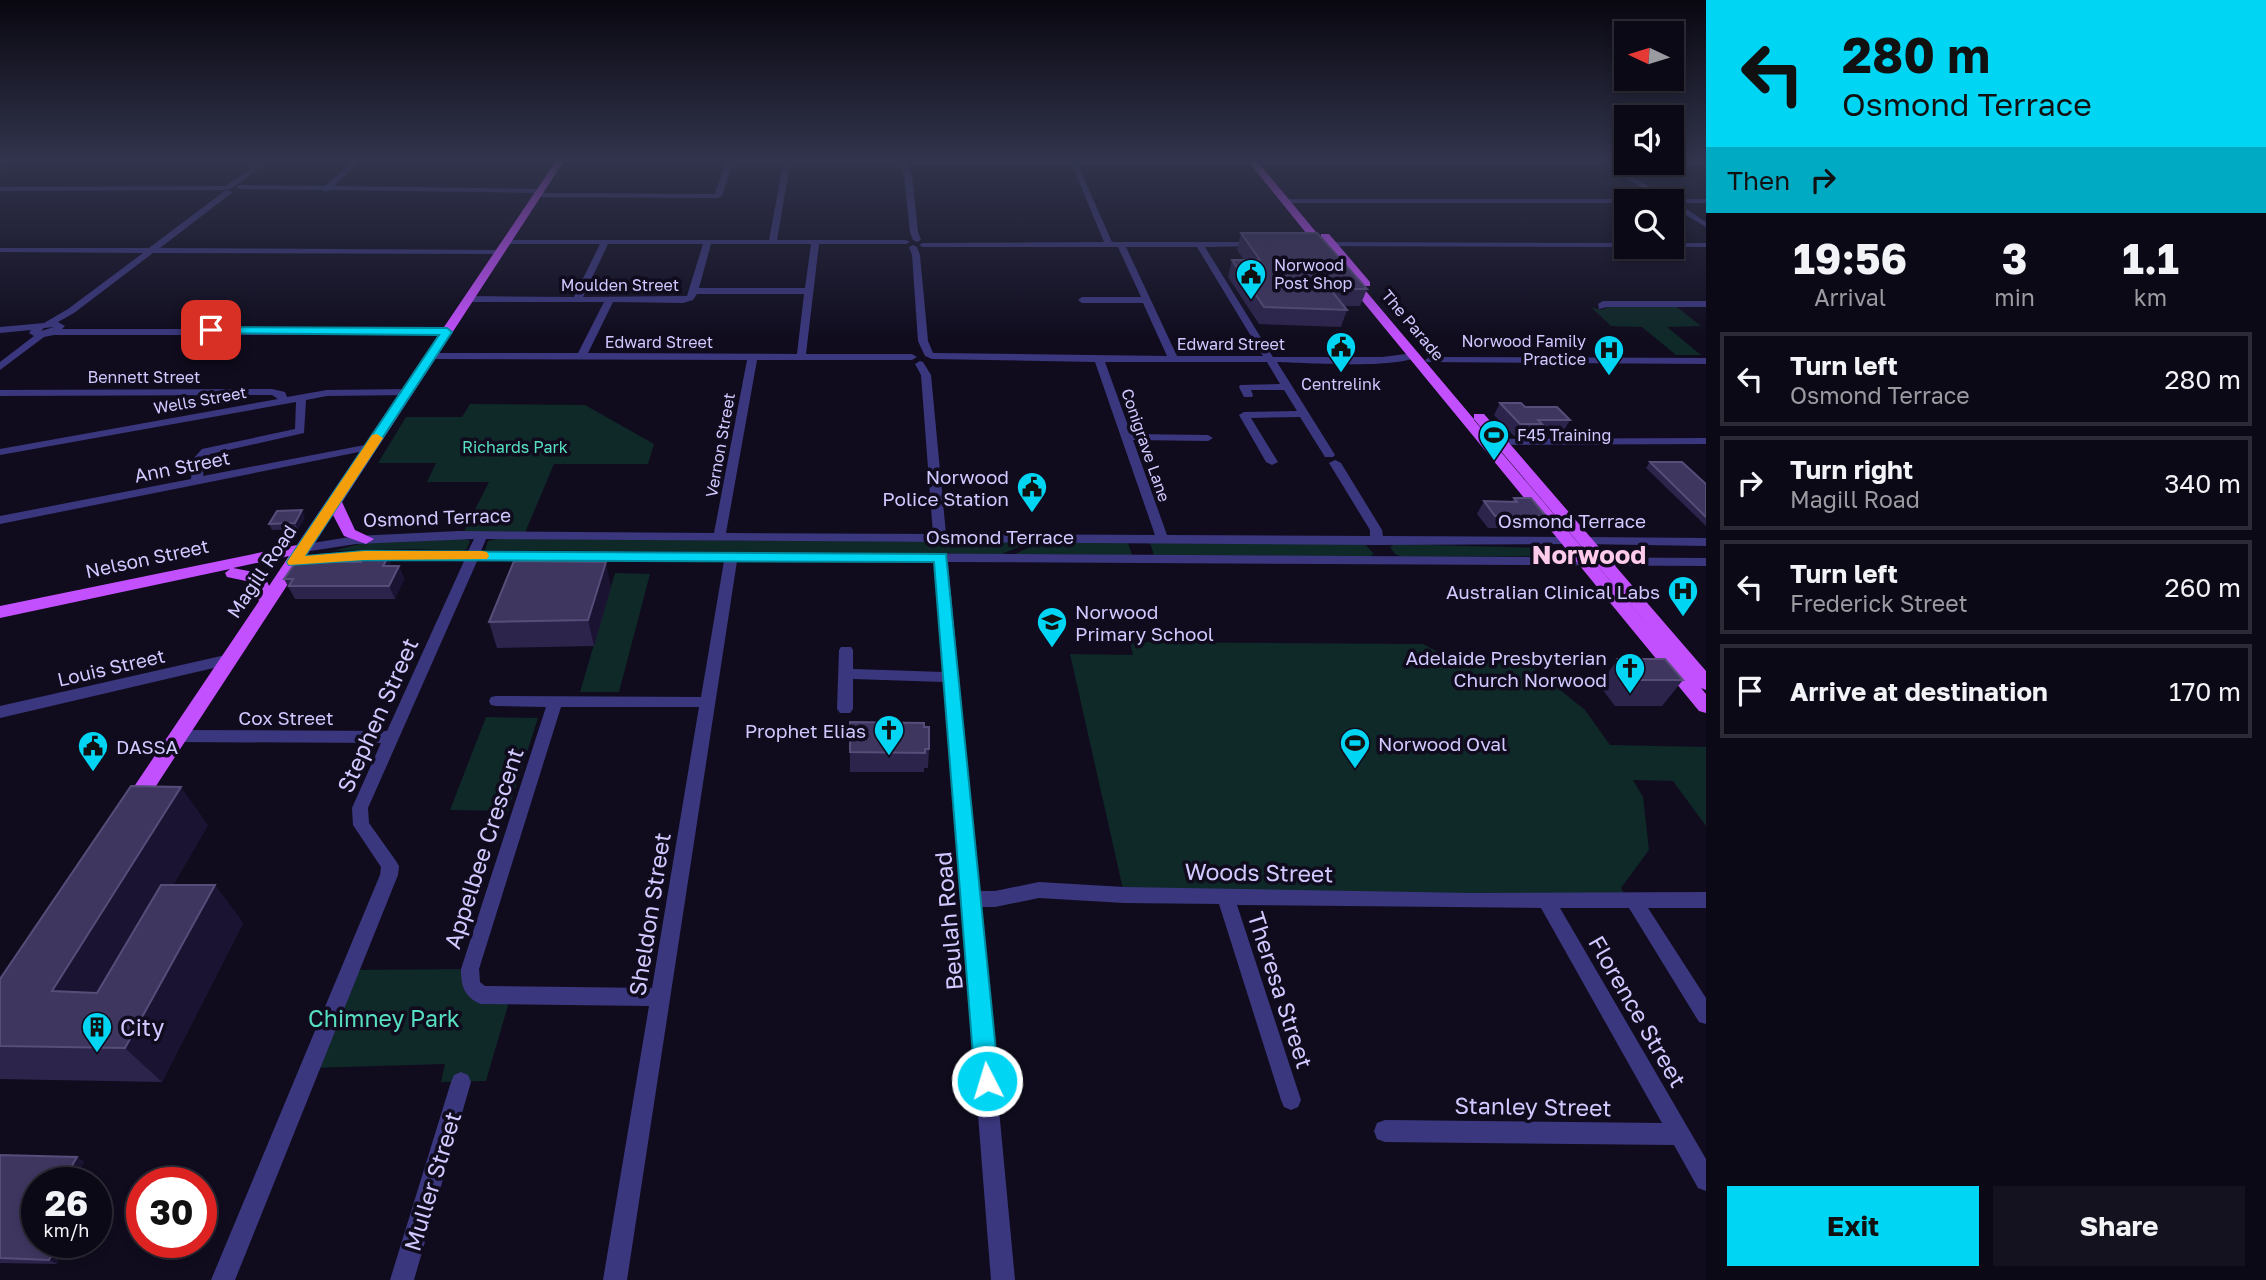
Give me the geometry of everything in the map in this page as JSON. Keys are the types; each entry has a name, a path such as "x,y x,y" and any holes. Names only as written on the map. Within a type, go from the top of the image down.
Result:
{"main road":[{"name":"Magill Road","path":"119,826 520,221"},
{"name":"The Parade","path":"1307,221 1425,361"},
{"name":"The Parade","path":"1326,244 1493,442 1585,541 1706,683"},
{"name":"The Parade","path":"1493,442 1566,541 1706,706"},
{"path":"334,502 349,533 366,539"},
{"name":"Osmond Terrace","path":"1566,541 1585,541"},
{"name":"Nelson Street","path":"0,624 233,573 299,555"},
{"name":"Nelson Street","path":"0,612 299,555"},
{"path":"233,573 258,578 268,602"}],"street":[{"path":"0,367 189,221"},
{"path":"772,243 776,221"},
{"path":"913,221 940,539"},
{"path":"1099,221 1109,244"},
{"path":"506,242 1272,244"},
{"path":"577,299 605,242"},
{"path":"694,291 707,243"},
{"path":"801,358 815,243"},
{"path":"1121,244 1174,360"},
{"path":"1199,244 1376,530 1377,541"},
{"path":"1307,244 1614,245"},
{"path":"1684,245 1706,245"},
{"path":"0,250 499,252"},
{"name":"Moulden Street","path":"468,299 683,300 690,298 694,291 810,291"},
{"path":"581,357 610,300"},
{"path":"1082,300 1147,300"},
{"path":"1602,307 1603,304 1706,304"},
{"path":"0,330 447,332"},
{"name":"Edward Street","path":"431,356 1706,361"},
{"name":"Vernon Street","path":"719,537 752,358"},
{"name":"Conigrave Lane","path":"1099,360 1163,540"},
{"path":"1248,395 1244,387 1286,387"},
{"name":"Bennett Street","path":"0,393 272,392 281,394 284,401"},
{"name":"Wells Street","path":"0,452 335,392 407,392"},
{"path":"197,481 199,459 206,451 300,431 302,398"},
{"path":"1272,462 1244,415 1303,414"},
{"path":"1127,437 1208,438"},
{"path":"1493,442 1706,442"},
{"name":"Ann Street","path":"0,520 370,447"},
{"name":"Osmond Terrace","path":"299,555 366,539 482,535 1566,541"},
{"name":"Stephen Street","path":"223,1280 389,874 390,866 362,825 360,808 482,535"},
{"name":"Osmond Terrace","path":"1585,541 1706,542"},
{"name":"Osmond Terrace","path":"299,555 1706,562"},
{"name":"Sheldon Street","path":"615,1280 731,556"},
{"name":"Beulah Road","path":"941,557 1003,1280"},
{"path":"845,709 846,650"},
{"name":"Louis Street","path":"0,712 230,659"},
{"path":"846,674 951,677"},
{"path":"496,701 707,702"},
{"name":"Appelbee Crescent","path":"555,701 470,969 471,986 481,995 661,997"},
{"name":"Cox Street","path":"179,736 393,737"},
{"name":"Woods Street","path":"971,899 995,899 1039,890 1472,901 1706,900"},
{"name":"Theresa Street","path":"1225,896 1291,1100"},
{"path":"1634,901 1706,1015"},
{"name":"Florence Street","path":"1547,902 1706,1180"},
{"name":"Muller Street","path":"402,1280 461,1082"},
{"name":"Stanley Street","path":"1385,1131 1680,1134"}],"green space":[{"path":"1673,304 1701,326 1667,327 1701,355 1676,355 1642,327 1611,326 1591,307 1602,310 1608,307"},
{"name":"Richards Park","path":"470,404 585,405 654,444 648,464 554,464 524,535 462,535 489,482 427,482 436,463 378,463 406,417 462,417"},
{"path":"464,539 470,541 467,549 462,551 332,551 364,543"},
{"path":"488,541 1026,544 1002,554 485,550"},
{"path":"1038,543 1128,543 1132,555 1015,554"},
{"path":"1150,543 1365,544 1374,554 1369,557 1154,555"},
{"path":"1394,544 1548,548 1554,556 1402,557 1395,554 1390,547"},
{"path":"615,573 650,574 619,692 580,692"},
{"path":"1130,642 1423,644 1449,658 1521,658 1585,710 1610,745 1706,747 1706,826 1673,781 1633,780 1643,797 1649,850 1621,888 1626,896 1123,889 1070,654 1133,655"},
{"path":"486,717 538,718 508,811 450,810"},
{"name":"Chimney Park","path":"470,969 471,986 511,995 486,1081 441,1082 445,1064 310,1068 350,970"}],"building":[{"path":"1241,233 1317,233 1367,289 1330,289 1347,310 1264,307 1232,260 1260,260"},
{"path":"1500,403 1521,403 1525,407 1557,407 1570,420 1538,420 1542,424 1520,424"},
{"path":"1650,462 1682,462 1706,484 1706,517"},
{"path":"1514,498 1531,498 1546,516 1495,516 1484,501 1517,502"},
{"path":"302,510 295,523 269,524 277,511"},
{"path":"307,556 336,556 333,562 361,562 363,557 388,557 383,566 399,566 389,586 289,586 293,579 284,579 298,559"},
{"path":"514,561 606,562 588,620 489,622"},
{"path":"1618,659 1665,659 1683,680 1635,680"},
{"path":"850,722 924,723 924,727 929,727 929,749 925,749 925,753 850,752"},
{"path":"131,786 181,787 52,991 97,993 161,885 215,885 125,1048 0,1046 0,979"},
{"path":"0,1155 77,1157 71,1167 21,1167 21,1258 50,1258 49,1260 0,1258"}],"slow traffic":[{"path":"377,438 294,562 364,555 482,556"}],"place":[{"name":"Norwood Post Shop","path":"1251,301"},
{"name":"Centrelink","path":"1341,374"},
{"name":"Norwood Family Practice","path":"1609,377"},
{"name":"F45 Training","path":"1494,462"},
{"name":"Norwood Police Station","path":"1032,514"},
{"name":"Australian Clinical Labs","path":"1683,618"},
{"name":"Norwood Primary School","path":"1052,649"},
{"name":"Adelaide Presbyterian Church Norwood","path":"1630,695"},
{"name":"Prophet Elias","path":"889,757"},
{"name":"Norwood Oval","path":"1355,770"},
{"name":"DASSA","path":"93,773"},
{"name":"City","path":"97,1054"}],"district":[{"name":"Norwood","path":"1589,554"}],"route":[{"path":"211,330 447,332 294,562 364,555 941,557 987,1081"}]}
